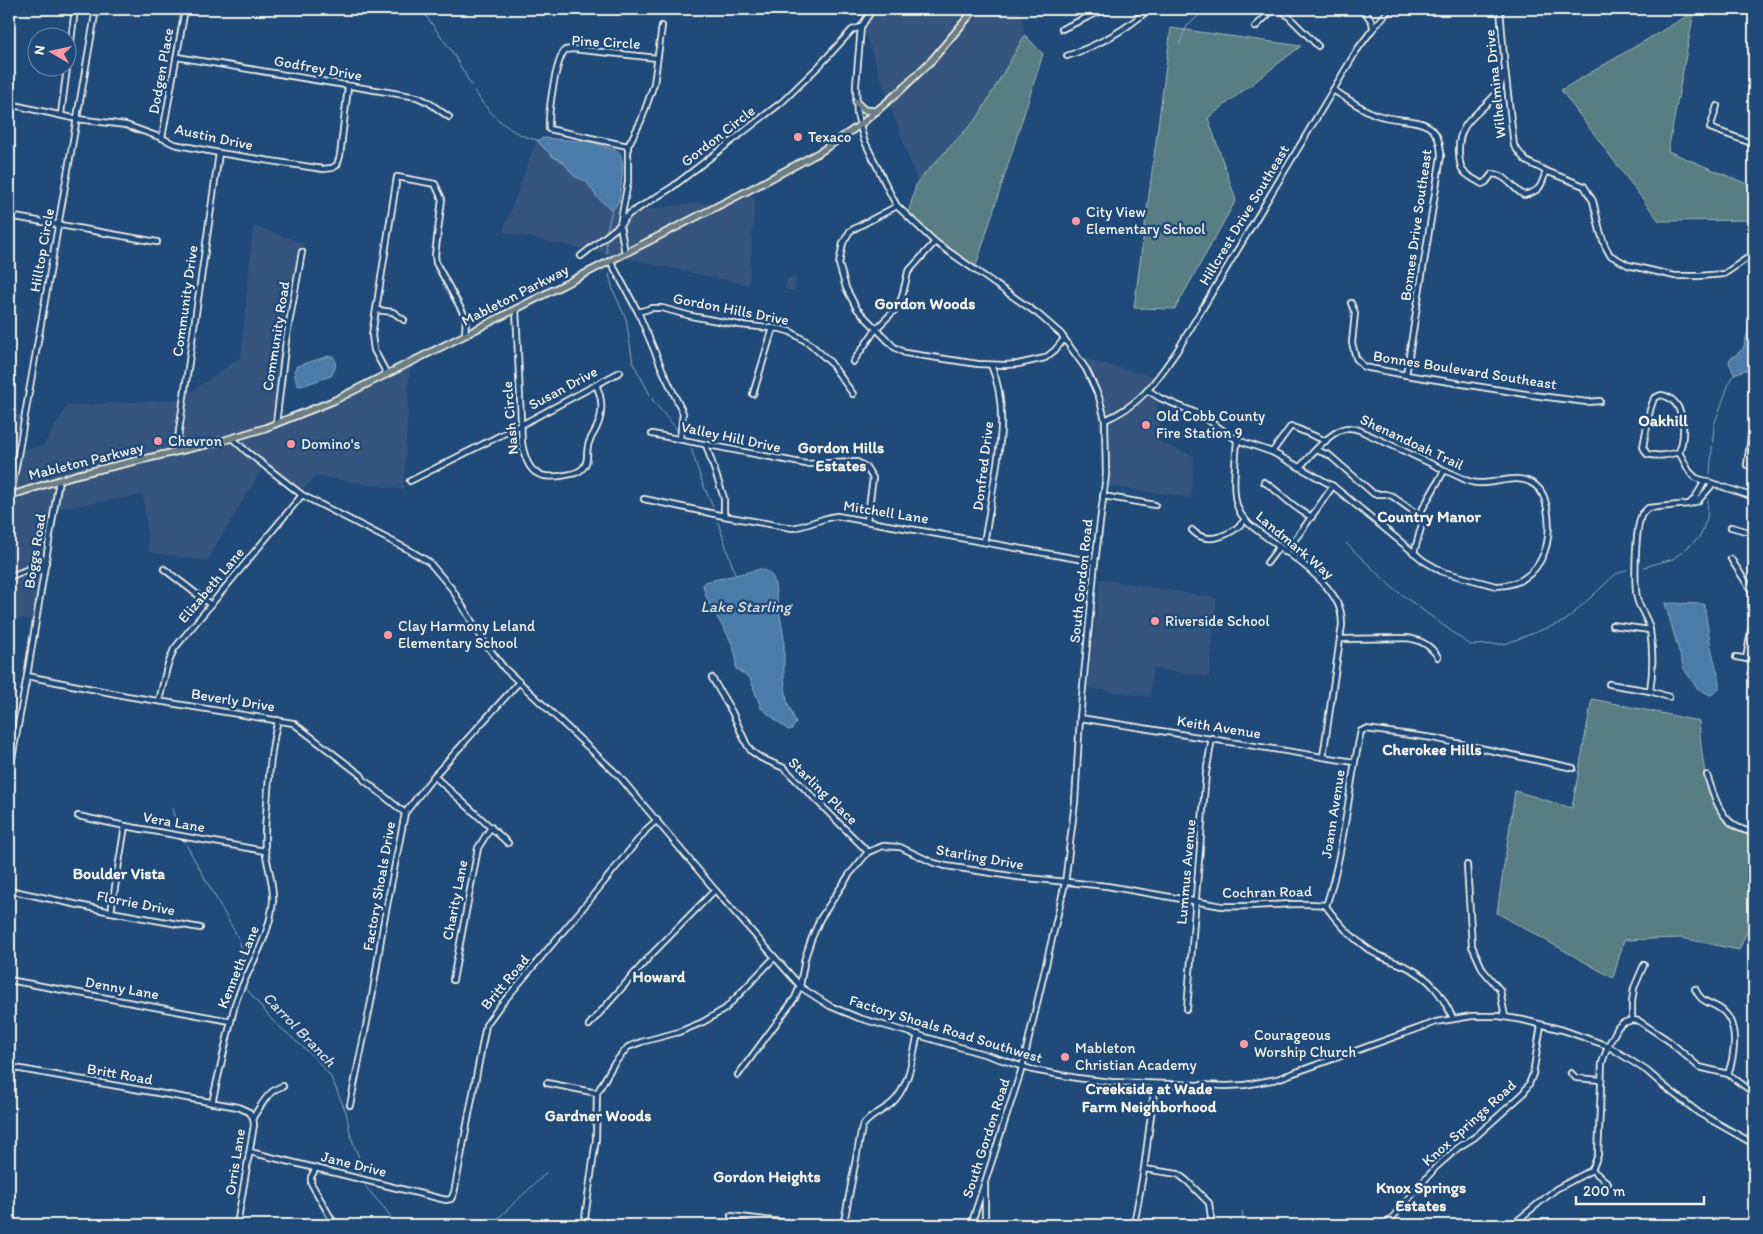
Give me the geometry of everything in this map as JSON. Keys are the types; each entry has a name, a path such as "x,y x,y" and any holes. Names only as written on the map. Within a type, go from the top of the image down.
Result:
{"main road":[{"name":"Mableton Parkway","path":"10,495 59,480 232,438 276,424 333,401 465,335 797,165 860,125 932,60 974,10"},
{"path":"856,102 864,110 877,111"}],"street":[{"path":"73,28 76,9"},
{"name":"Hilltop Circle","path":"10,495 96,9"},
{"name":"Dodgen Place","path":"162,138 184,9"},
{"path":"860,9 904,9"},
{"path":"962,9 974,10"},
{"path":"1062,29 1105,9"},
{"path":"1067,56 1089,48 1122,29 1149,9"},
{"path":"1256,27 1274,9"},
{"path":"1282,9 1318,46"},
{"path":"1363,9 1372,22 1373,27"},
{"name":"Hillcrest Drive Southeast","path":"1105,420 1135,404 1149,391 1186,336 1357,50 1373,27 1390,9"},
{"name":"Wilhelmina Drive","path":"1500,9 1504,69 1514,146 1526,161 1584,186 1593,201 1605,246 1610,255 1628,265 1675,276 1724,274 1754,255"},
{"path":"861,27 872,10"},
{"path":"625,252 620,225 628,182 628,146 641,121 654,84 662,26"},
{"name":"South Gordon Road","path":"861,27 856,102 860,125 867,147 897,206 935,242 1049,323 1086,369 1099,397 1105,420 1107,460 1080,718 1075,802 1065,883 1022,1068 985,1177 971,1225"},
{"name":"Gordon Circle","path":"580,256 620,225 630,214 671,188 782,102 852,30 861,27"},
{"name":"Pine Circle","path":"628,146 549,129 548,118 560,62 565,50 573,49 657,58"},
{"name":"Godfrey Drive","path":"177,57 418,97 449,117"},
{"path":"1504,69 1499,90 1474,114 1460,134 1460,168 1482,184 1492,174 1498,174 1508,180 1524,195 1533,193 1540,188 1546,171"},
{"path":"61,114 66,78"},
{"name":"Austin Drive","path":"9,104 78,119 126,125 174,144 323,169 335,166 340,156 348,86"},
{"name":"Bonnes Drive Southeast","path":"1332,90 1378,115 1415,121 1429,126 1436,134 1441,145 1441,156 1406,375"},
{"path":"1717,106 1710,128 1754,144"},
{"name":"Community Drive","path":"176,452 219,153"},
{"path":"387,374 374,350 372,340 397,177 434,184 438,189 442,199 435,255 436,262 467,321 465,335"},
{"path":"897,206 850,231 840,252 839,264 850,298 857,309 894,347 904,353 991,365 1018,364 1045,358 1064,340"},
{"path":"9,216 157,242"},
{"path":"853,362 876,329 897,308 902,297 908,272 935,242"},
{"name":"Community Road","path":"276,424 286,340 302,252"},
{"path":"610,260 638,312 683,413 680,438"},
{"name":"Bonnes Boulevard Southeast","path":"1351,303 1355,313 1352,344 1356,358 1364,367 1587,402 1600,401"},
{"name":"Gordon Hills Drive","path":"638,312 652,308 662,308 791,332 809,343 830,362 853,394"},
{"name":"Nash Circle","path":"516,309 521,425 526,461 532,470 539,475 554,477 578,472 583,469 586,464 588,445 597,427 600,414 602,398 596,385"},
{"path":"376,310 393,312 404,320"},
{"path":"753,394 773,328"},
{"name":"Donfred Drive","path":"984,542 999,455 1002,424 999,393 991,365"},
{"name":"Susan Drive","path":"410,481 620,372"},
{"name":"Shenandoah Trail","path":"1149,391 1160,398 1200,415 1237,440 1272,452 1333,486 1384,530 1424,561 1444,572 1496,586 1520,581 1530,575 1544,554 1548,535 1548,517 1544,496 1535,485 1522,479 1480,483 1460,478 1350,427 1342,429 1326,441 1300,467"},
{"path":"1679,452 1666,456 1653,456 1647,454 1643,447 1654,398 1661,395 1667,396 1683,415 1683,431 1679,452 1692,475 1754,498"},
{"path":"1754,415 1747,465 1754,467"},
{"path":"1272,452 1291,426 1326,441"},
{"name":"Valley Hill Drive","path":"652,434 806,464 849,461 861,463 870,472 872,478 867,521"},
{"name":"Factory Shoals Road Southwest","path":"232,438 302,495 429,562 452,589 504,668 619,776 774,958 800,986 830,1006 860,1018 987,1055 1022,1068 1077,1078 1155,1084 1227,1086 1262,1082 1296,1072 1411,1030 1453,1018 1472,1016 1506,1017 1582,1036 1608,1046 1647,1071 1699,1113 1754,1144"},
{"name":"Landmark Way","path":"1237,440 1235,490 1237,507 1245,520 1319,578 1337,601 1341,611 1342,625 1323,757"},
{"path":"706,444 724,498 724,516"},
{"path":"1316,450 1329,455 1366,489 1374,494 1392,496 1419,515 1422,519 1422,524 1414,552"},
{"path":"1419,515 1444,471"},
{"name":"Boggs Road","path":"9,775 59,480"},
{"path":"1689,504 1705,481"},
{"path":"1264,482 1283,498 1312,517"},
{"path":"1650,691 1652,670 1650,630 1647,617 1637,598 1637,539 1642,514 1648,508 1689,504 1698,500 1713,484"},
{"path":"1285,552 1333,486"},
{"name":"Elizabeth Lane","path":"159,701 170,657 183,638 302,495"},
{"path":"1103,496 1155,505"},
{"name":"Mitchell Lane","path":"644,500 792,528 837,516 1095,562"},
{"path":"1192,530 1206,538 1225,535 1240,526 1245,520"},
{"path":"1731,527 1749,532 1754,537"},
{"path":"1267,563 1279,548"},
{"path":"1731,559 1754,592 1752,600"},
{"path":"9,577 46,562"},
{"path":"164,569 211,605"},
{"path":"1746,659 1754,615"},
{"path":"1612,625 1650,630"},
{"path":"1340,639 1406,638 1424,642 1438,657"},
{"path":"1736,657 1754,660"},
{"name":"Beverly Drive","path":"27,676 159,701 293,723 322,744 405,812"},
{"name":"Starling Place","path":"712,678 732,712 751,751 761,758 784,768 868,852"},
{"name":"Factory Shoals Drive","path":"350,1104 372,997 383,926 405,812 434,776 518,682"},
{"path":"1609,684 1669,696"},
{"name":"Keith Avenue","path":"1080,718 1354,762"},
{"name":"Kenneth Lane","path":"212,1103 230,1021 240,988 260,950 270,919 273,893 265,851 269,772 273,739 278,720"},
{"name":"Joann Avenue","path":"1326,906 1336,876 1354,762 1361,731 1366,729 1433,738 1573,768"},
{"name":"Lummus Avenue","path":"1187,1009 1206,773 1212,738"},
{"path":"1707,775 1720,810 1730,824 1740,829 1754,832"},
{"path":"434,776 508,843"},
{"name":"Vera Lane","path":"78,816 265,851"},
{"name":"Britt Road","path":"451,1199 454,1193 486,1025 499,1006 647,829 657,820"},
{"path":"111,912 125,826"},
{"name":"Charity Lane","path":"453,980 478,848 491,827"},
{"name":"Starling Drive","path":"868,852 883,846 894,846 912,852 934,863 946,866 1065,883"},
{"path":"738,1076 795,998 800,986 805,958 815,930 840,888 868,852"},
{"path":"1467,865 1472,946 1483,970 1500,990 1506,1017"},
{"name":"Cochran Road","path":"1065,883 1107,886 1196,903 1237,907 1295,903 1326,906 1330,914 1369,950 1424,977 1443,997 1453,1018"},
{"name":"Florrie Drive","path":"9,890 111,912 200,928"},
{"path":"589,1025 651,955 715,890"},
{"path":"1754,950 1752,962 1754,966"},
{"path":"584,1225 596,1139 597,1093 613,1065 628,1047 679,1032 703,1022 718,1013 739,996 774,958"},
{"path":"1632,1020 1634,988 1644,965"},
{"name":"Denny Lane","path":"9,980 230,1021"},
{"path":"1695,989 1699,998 1724,1012 1730,1020 1734,1057 1728,1074"},
{"path":"1512,1225 1556,1190 1592,1170 1598,1155 1602,1063 1618,1027 1632,1020 1639,1021 1669,1041 1699,1067 1728,1074 1754,1093"},
{"name":"Knox Springs Road","path":"1386,1225 1436,1168 1476,1136 1523,1094 1530,1084 1533,1074 1541,1025"},
{"path":"836,1225 842,1223 845,1217 864,1121 884,1110 902,1092 918,1034"},
{"name":"Britt Road","path":"9,1067 238,1107 249,1112 253,1118"},
{"path":"1571,1073 1576,1078 1601,1080"},
{"path":"547,1083 597,1093"},
{"path":"1134,1225 1144,1169 1155,1084"},
{"name":"Orris Lane","path":"237,1225 250,1152 254,1125 253,1118 275,1088 283,1086"},
{"name":"Jane Drive","path":"250,1152 446,1200 451,1199"},
{"path":"316,1168 311,1177 311,1183 335,1225"},
{"path":"1144,1169 1178,1174 1187,1181 1209,1203 1210,1225"},
{"path":"1592,1170 1608,1183"},
{"path":"985,1177 985,1225"},
{"path":"731,1216 807,1225"}],"shaded area":[{"path":"875,9 1021,9 1025,35 978,117 917,182 862,24"},
{"path":"536,141 625,212 755,196 749,285 503,232"},
{"path":"253,226 304,243 273,424 410,358 404,490 316,476 302,491 264,465 207,561 149,552 143,495 54,509 34,619 9,618 9,416 23,414 15,452 44,445 67,406 181,399 241,357"},
{"path":"797,278 794,291 785,289 787,279"},
{"path":"1077,357 1156,377 1160,442 1194,456 1191,498 1102,485 1098,405"},
{"name":"Riverside School","path":"1100,579 1217,598 1209,677 1153,668 1150,697 1088,688"}],"green space":[{"path":"1694,12 1668,151 1754,187 1754,220 1659,221 1561,90"},
{"path":"1171,28 1301,46 1208,118 1236,200 1175,309 1134,308"},
{"path":"1025,35 1043,54 975,269 907,217 917,182 978,117"},
{"path":"1592,699 1699,721 1705,772 1709,790 1716,806 1725,820 1738,829 1754,833 1754,920 1752,920 1739,950 1682,938 1624,940 1613,978 1497,913 1515,791 1572,808"}],"water":[{"path":"543,138 592,142 618,151 621,155 623,167 619,202 612,210 597,197 586,181 574,176 564,163 552,156 537,141"},
{"path":"1754,316 1754,367 1734,374 1729,362 1730,359 1743,349 1751,320"},
{"path":"333,356 336,364 331,376 301,386 297,385 294,371 297,366"},
{"name":"Lake Starling","path":"761,569 769,573 774,580 784,639 784,677 787,701 796,723 792,729 788,730 761,708 750,678 736,669 736,655 732,644 709,604 703,585 705,582"},
{"path":"1665,603 1704,604 1711,647 1719,679 1719,689 1715,693 1710,695 1697,688 1684,669"}],"waterway":[{"path":"421,9 453,53 471,85"},
{"path":"1179,45 1187,26 1206,9"},
{"path":"474,91 491,113 503,124 523,136 538,140"},
{"path":"607,230 612,210"},
{"path":"606,239 607,253"},
{"path":"609,274 613,290 626,319 633,363 654,402 678,431"},
{"path":"1710,474 1714,425 1731,378 1736,373"},
{"path":"691,448 702,482 713,507"},
{"path":"1644,567 1673,559 1700,537 1707,518 1708,500"},
{"path":"718,522 735,574"},
{"path":"1346,543 1394,589 1470,645 1505,644 1565,621 1616,574 1627,570"},
{"path":"172,808 179,830"},
{"path":"183,839 240,941 243,960 242,979"},
{"name":"Carrol Branch","path":"245,987 272,1020 315,1058 331,1077 346,1112 351,1137 358,1155 361,1174"},
{"path":"491,1225 546,1173"},
{"path":"365,1186 386,1210 396,1225"},
{"path":"1242,1211 1244,1225"}],"place":[{"name":"Texaco","path":"798,137"},
{"name":"City View Elementary School","path":"1076,221"},
{"name":"Old Cobb County Fire Station 9","path":"1146,425"},
{"name":"Chevron","path":"158,441"},
{"name":"Domino's","path":"291,444"},
{"name":"Riverside School","path":"1155,621"},
{"name":"Clay Harmony Leland Elementary School","path":"388,635"},
{"name":"Courageous Worship Church","path":"1244,1044"},
{"name":"Mableton Christian Academy","path":"1065,1057"}],"district":[{"name":"Gordon Woods","path":"925,303"},
{"name":"Oakhill","path":"1663,420"},
{"name":"Gordon Hills Estates","path":"841,456"},
{"name":"Country Manor","path":"1429,516"},
{"name":"Cherokee Hills","path":"1432,749"},
{"name":"Boulder Vista","path":"119,873"},
{"name":"Howard","path":"659,976"},
{"name":"Creekside at Wade Farm Neighborhood","path":"1149,1097"},
{"name":"Gardner Woods","path":"598,1115"},
{"name":"Gordon Heights","path":"767,1176"},
{"name":"Knox Springs Estates","path":"1421,1196"}]}
